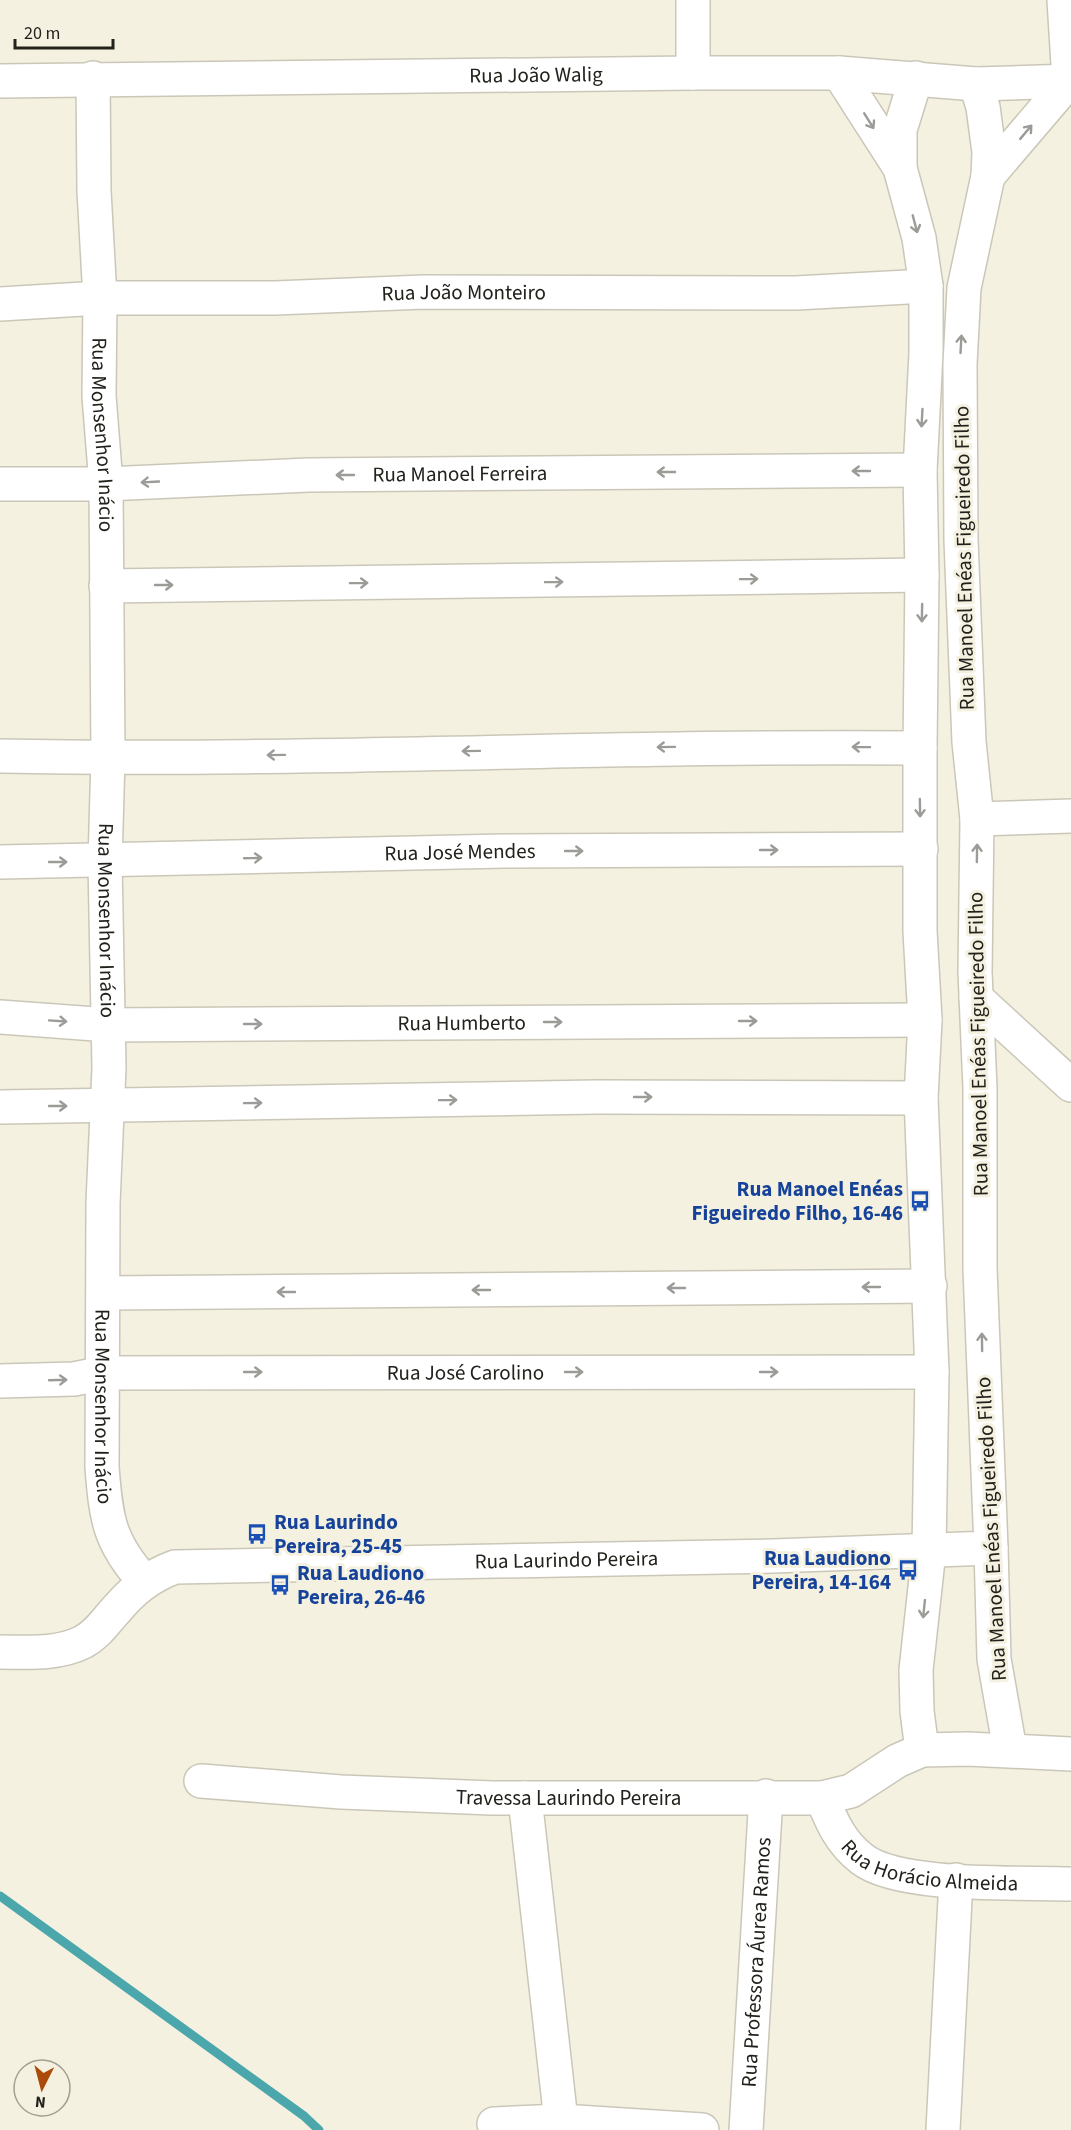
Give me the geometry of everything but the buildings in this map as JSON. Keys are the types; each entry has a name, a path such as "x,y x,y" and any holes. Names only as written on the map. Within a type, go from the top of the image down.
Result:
{"street":[{"path":"693,0 693,73"},
{"path":"988,176 1070,81 1064,0"},
{"path":"839,73 900,168"},
{"name":"Rua João Walig","path":"0,81 93,78 839,73 976,84 1070,81"},
{"name":"Rua Monsenhor Inácio","path":"93,78 94,190 100,298 99,396 106,484 108,758 105,862 109,1025 105,1106 102,1467 105,1505 111,1534 125,1560 144,1581"},
{"path":"900,168 900,130 916,78"},
{"name":"Rua Manoel Enéas Figueiredo Filho","path":"976,84 988,134 988,176 964,288 960,364 961,540 969,742 977,819 976,998 980,1088 983,1402 994,1659 1010,1750"},
{"name":"Rua Manoel Enéas Figueiredo Filho","path":"900,168 919,238 926,285 926,353 920,470 922,575 920,931 924,1020 921,1098 932,1372 929,1551 916,1670 917,1711 922,1750"},
{"name":"Rua João Monteiro","path":"0,304 100,298 275,298 424,292 796,293 926,285"},
{"name":"Rua Manoel Ferreira","path":"0,484 106,484 308,475 920,470"},
{"path":"106,586 922,575"},
{"path":"0,756 108,758 732,746 920,748"},
{"path":"977,819 1071,816"},
{"name":"Rua José Mendes","path":"0,862 105,862 504,851 921,849"},
{"path":"976,998 1071,1085"},
{"name":"Rua Humberto","path":"0,1017 109,1025 924,1020"},
{"path":"0,1107 596,1097 921,1098"},
{"path":"104,1293 930,1286"},
{"name":"Rua José Carolino","path":"0,1381 74,1379 104,1373 932,1372"},
{"name":"Rua Laurindo Pereira","path":"144,1581 176,1567 991,1548"},
{"path":"0,1652 44,1652 83,1642 100,1631 115,1610 144,1581"},
{"path":"922,1750 1010,1750 1071,1754"},
{"name":"Travessa Laurindo Pereira","path":"201,1780 341,1792 525,1798 766,1796 822,1798 850,1791 897,1761 922,1750"},
{"name":"Rua Professora Áurea Ramos","path":"746,2130 766,1796"},
{"path":"525,1798 561,2121"},
{"name":"Rua Horácio Almeida","path":"822,1798 836,1832 864,1860 899,1872 956,1880 1071,1884"},
{"path":"943,2130 956,1880"},
{"path":"494,2124 561,2121 702,2130"}],"waterway":[{"path":"0,1896 304,2116 319,2130"}],"place":[{"name":"Rua Manoel Enéas Figueiredo Filho, 16-46","path":"920,1201"},
{"name":"Rua Laurindo Pereira, 25-45","path":"257,1534"},
{"name":"Rua Laudiono Pereira, 14-164","path":"908,1570"},
{"name":"Rua Laudiono Pereira, 26-46","path":"280,1585"}]}
